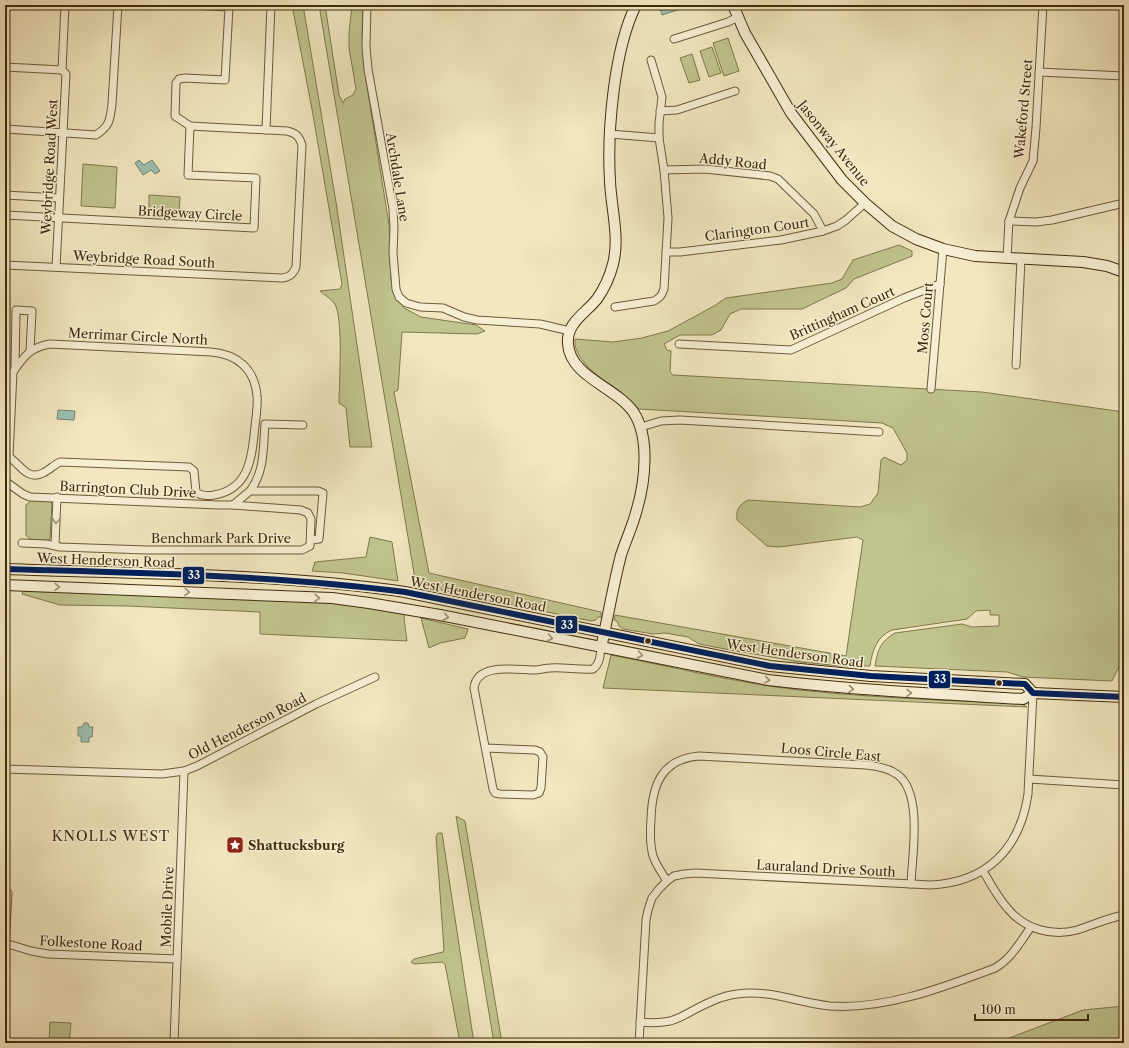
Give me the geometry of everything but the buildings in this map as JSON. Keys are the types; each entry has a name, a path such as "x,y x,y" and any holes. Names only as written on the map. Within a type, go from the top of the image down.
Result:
{"main road":[{"path":"601,648 621,556 638,507 642,487 644,450 641,427 633,412 627,404 595,381 575,363 571,358 568,349 568,341 570,331 575,321 591,306 600,293 608,280 613,264 616,239 610,180 610,134 613,98 621,49 628,24 636,5"},
{"name":"Jasonway Avenue","path":"733,5 738,17 791,113 842,180 865,203 892,226 916,239 943,249 975,256 1083,262 1107,266 1124,272"},
{"name":"West Henderson Road","path":"5,569 331,583 405,592 770,666 871,676 1025,684 1033,693"},
{"name":"West Henderson Road","path":"5,584 332,598 440,615 768,680 817,686 1023,699 1033,693 1124,697"}],"street":[{"name":"Weybridge Road West","path":"56,267 66,74 62,70 65,5"},
{"path":"5,129 62,134 96,135 105,129 110,119 112,104 118,5"},
{"path":"189,5 229,7 225,80 179,79 176,83 175,116 190,126 266,130 271,5"},
{"name":"Archdale Lane","path":"367,5 367,54 392,209 394,228 393,253 396,289 399,297 412,306 443,308 464,317 477,320 540,324 570,331"},
{"name":"Wakeford Street","path":"1007,258 1009,221 1020,188 1033,161 1043,5"},
{"path":"674,39 728,22 738,17"},
{"path":"615,307 654,301 663,294 664,289 668,218 664,170 659,138 662,97 651,60"},
{"path":"5,67 62,70"},
{"path":"1039,72 1124,76"},
{"path":"660,111 677,110 735,91"},
{"name":"Bridgeway Circle","path":"5,215 254,228 256,178 188,175 190,126"},
{"name":"Weybridge Road South","path":"5,265 282,278 288,277 293,274 296,267 302,145 300,138 294,133 287,131 266,130"},
{"path":"610,134 659,138"},
{"name":"Addy Road","path":"664,170 705,169 770,176 778,179 814,214 823,231"},
{"path":"5,195 59,198"},
{"name":"Clarington Court","path":"666,252 680,252 781,240 823,231 837,226 846,220 865,203"},
{"path":"1009,221 1036,222 1052,220 1124,203"},
{"name":"Moss Court","path":"931,389 943,249"},
{"path":"1016,365 1021,259"},
{"name":"Brittingham Court","path":"679,344 791,350 904,298 940,284"},
{"path":"7,456 11,370 16,310 32,311 30,351"},
{"name":"Merrimar Circle North","path":"7,456 25,472 34,475 43,473 60,462 189,467 194,471 195,490 199,494 209,496 222,493 235,487 248,470 253,449 257,396 256,386 246,367 231,356 216,352 50,344 39,346 30,351 11,370"},
{"path":"641,427 662,422 680,420 879,432"},
{"path":"233,505 250,491 257,482 262,469 265,424 303,425"},
{"name":"Barrington Club Drive","path":"5,481 23,494 30,497 233,505"},
{"path":"250,491 318,491 323,493 319,539 311,540"},
{"path":"55,545 58,497"},
{"name":"Benchmark Park Drive","path":"22,543 147,550 302,550 310,546 311,519 305,511 233,505"},
{"path":"486,748 535,750 540,752 543,757 541,788 539,794 534,796 496,793 493,789 474,682 477,677 485,672 495,670 593,668 597,666 599,662 601,648"},
{"name":"Old Henderson Road","path":"5,769 162,774 184,771 211,759 316,704 375,677"},
{"name":"Lauraland Drive South","path":"667,881 674,876 696,872 931,885 950,883 971,877 983,871 1008,847 1015,836 1026,810 1033,693"},
{"name":"Loos Circle East","path":"667,881 653,856 650,842 652,797 657,783 670,766 689,757 699,756 866,765 889,770 898,775 904,781 908,789 912,798 914,811 911,884"},
{"name":"Mobile Drive","path":"174,1043 184,771"},
{"path":"1029,779 1124,784"},
{"path":"983,871 1007,909 1031,927 1046,932 1066,932 1077,930 1124,915"},
{"path":"638,1043 646,920 652,898 658,889 667,881"},
{"path":"5,948 8,893"},
{"path":"640,1022 670,1021 725,996 738,994 766,993 830,1006 850,1006 887,1002 922,993 995,968 1004,963 1011,956 1031,927"},
{"name":"Folkestone Road","path":"5,943 31,951 52,954 177,959"}],"green space":[{"path":"292,5 303,5 336,202 372,447 350,447 346,408 339,403 339,321 334,303 320,291 340,289 342,284 312,109"},
{"path":"319,5 325,5 339,95 343,103 345,99 353,95 356,89 349,48 352,5 363,5 362,35 366,80 389,225 391,281 397,297 404,308 421,317 476,325 485,331 477,334 402,332 398,390 394,392 429,573 601,612 601,617 598,617 596,620 591,621 416,585"},
{"path":"728,38 739,71 724,76 713,43"},
{"path":"712,47 721,73 709,77 700,51"},
{"path":"692,54 700,80 689,83 680,58"},
{"path":"83,164 117,167 115,208 81,206"},
{"path":"149,195 180,197 179,212 149,211"},
{"path":"899,245 912,251 912,256 854,279 846,288 802,309 741,309 730,314 721,330 712,335 680,335 664,344 667,350 671,351 670,372 673,375 982,392 1124,412 1124,656 1112,681 1023,677 1007,672 875,666 880,646 895,633 962,624 972,627 999,626 999,615 990,615 990,610 976,611 967,619 892,630 879,640 872,655 870,666 841,666 800,662 725,649 699,644 688,637 665,633 653,634 623,629 619,626 617,621 614,620 615,615 846,656 863,540 857,537 779,547 767,546 737,520 737,513 740,506 748,500 860,507 870,504 878,493 881,460 884,457 901,465 907,460 907,453 893,428 882,423 639,409 624,395 589,368 576,350 575,339 613,342 642,338 668,331 726,298 832,283 842,279 853,260"},
{"path":"32,500 52,502 49,540 33,540 26,535 26,505"},
{"path":"370,537 392,542 398,581 343,573 312,571 315,562 366,557"},
{"path":"23,591 286,600 342,604 405,613 404,618 407,641 260,634 260,612 127,606 60,605 22,594"},
{"path":"421,618 468,629 465,638 440,643 429,648"},
{"path":"611,655 729,679 800,690 882,697 1021,704 1027,707 603,688"},
{"path":"456,816 465,821 502,1043 494,1043"},
{"path":"438,833 442,833 474,1043 460,1043 445,964 442,962 414,964 411,962 414,959 443,952 444,950 436,836"},
{"path":"1124,1006 1124,1043 996,1043 1083,1010"},
{"path":"50,1022 71,1023 69,1043 49,1043"}],"shaded area":[{"path":"663,5 686,5 687,7 662,15 660,8"},
{"path":"139,160 144,165 152,160 160,171 155,174 151,170 143,175 135,163"},
{"path":"58,410 75,411 74,420 57,419"},
{"path":"84,723 88,723 89,727 93,727 92,737 89,737 89,742 81,742 81,736 78,736 78,727 82,727"}],"transit line":[{"name":"33","path":"5,569 255,578 355,586 405,592 770,666 871,676 1025,684 1033,693 1124,697"}],"place":[{"name":"Shattucksburg","path":"235,845"}],"district":[{"name":"KNOLLS WEST","path":"111,836"}]}
